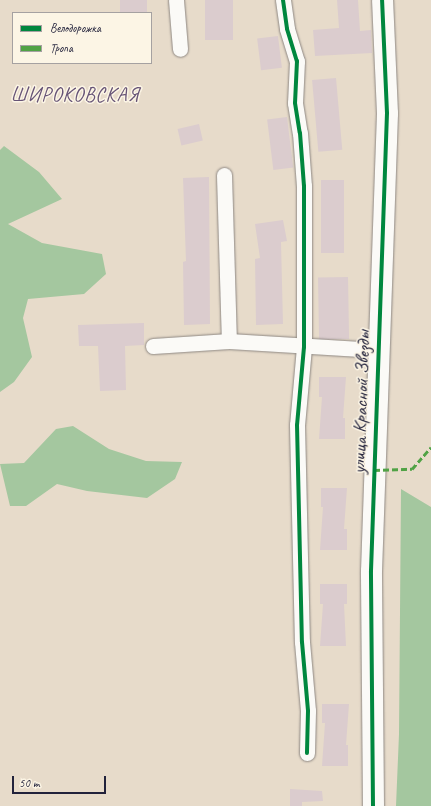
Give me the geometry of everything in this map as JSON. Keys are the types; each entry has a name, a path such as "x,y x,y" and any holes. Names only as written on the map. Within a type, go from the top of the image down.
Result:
{"street":[{"path":"176,0 180,49"},
{"path":"283,0 287,30 297,61 294,91 300,133 304,186 304,347 297,425 302,642 308,711 307,753"},
{"name":"улица Красной Звезды","path":"373,806 371,571 377,350 387,113 382,0"},
{"path":"224,175 229,341"},
{"name":"улица Красной Звезды","path":"153,346 229,341 304,347 377,350"}],"green space":[{"path":"4,146 39,172 62,199 8,224 42,243 102,254 106,274 84,294 28,299 23,318 32,357 14,382 0,392 0,150"},
{"path":"73,426 109,449 146,461 182,462 175,479 147,498 87,491 57,484 26,506 10,506 0,464 24,463 56,429"},
{"path":"401,489 431,507 431,806 396,806 399,734"}],"building":[{"path":"120,0 147,0 147,12 120,12"},
{"path":"205,0 233,0 233,40 205,40"},
{"path":"337,0 358,0 360,31 371,30 372,53 315,56 313,30 339,28"},
{"path":"278,36 282,68 261,70 257,39"},
{"path":"336,78 342,150 318,152 312,80"},
{"path":"287,117 293,168 273,170 267,119"},
{"path":"199,124 203,141 181,146 178,129"},
{"path":"209,177 210,324 184,325 183,262 186,261 183,178"},
{"path":"321,180 344,180 344,253 321,253"},
{"path":"283,220 287,241 281,242 283,324 256,325 255,259 260,258 255,224"},
{"path":"348,277 349,339 319,340 318,278"},
{"path":"144,323 144,345 125,346 126,390 100,391 98,346 79,346 78,325"},
{"path":"319,377 346,377 343,418 345,418 345,439 319,439 322,397 319,397"},
{"path":"321,488 347,488 344,529 347,529 347,550 320,550 323,507 321,507"},
{"path":"320,584 347,584 347,604 344,604 346,646 320,646 323,604 320,604"},
{"path":"322,704 349,704 346,745 348,745 348,766 322,766 325,723 322,723"},
{"path":"290,789 322,791 323,801 302,802 302,806 290,806"}],"marked path":[{"path":"374,470 412,469 431,447"}],"cycle path":[{"path":"283,0 287,29 297,61 295,103 300,133 304,186 304,347 297,425 302,642 308,711 307,753"},
{"path":"373,806 371,571 387,113 382,0"}],"district":[{"name":"ШИРОКОВСКАЯ","path":"75,94"}]}
